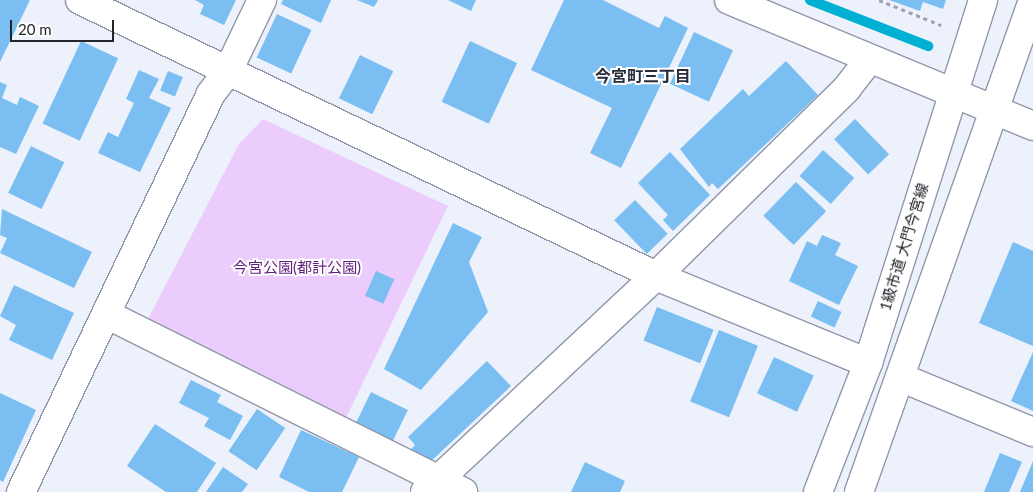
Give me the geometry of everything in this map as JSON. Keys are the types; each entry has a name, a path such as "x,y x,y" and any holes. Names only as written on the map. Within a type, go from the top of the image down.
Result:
{"street":[{"path":"80,0 656,276 868,363"},
{"path":"20,492 108,316 210,94 228,71 262,0"},
{"path":"729,0 768,6 870,59 1033,126"},
{"name":"1級市道 大門今宮線","path":"818,492 868,363 983,0"},
{"path":"859,492 902,378 1033,0"},
{"path":"431,487 656,276 847,88 870,59"},
{"path":"108,316 431,487 463,492"},
{"path":"902,378 1033,432"}],"path":[{"path":"879,0 950,28"}],"green space":[{"name":"今宮公園(都計公園)","path":"263,119 448,206 345,420 148,319 239,144"}],"building":[{"path":"0,0 30,0 0,62"},
{"path":"195,0 236,0 224,25 200,14 204,5"},
{"path":"283,0 331,0 321,23 281,4"},
{"path":"357,0 378,0 374,7"},
{"path":"448,0 476,0 471,11"},
{"path":"564,0 603,0 659,28 665,16 688,28 621,168 590,153 612,108 531,70"},
{"path":"889,0 946,0 943,9 923,2 920,11"},
{"path":"277,14 311,30 291,74 257,58"},
{"path":"694,32 733,50 709,102 670,84"},
{"path":"81,41 118,58 80,141 43,123"},
{"path":"470,41 517,63 489,124 442,102"},
{"path":"360,55 393,71 372,114 339,98"},
{"path":"786,61 818,95 718,189 712,183 709,187 680,149 743,89 749,96"},
{"path":"139,70 159,79 149,98 171,108 140,172 98,153 108,132 118,137 134,103 126,99"},
{"path":"168,71 183,77 175,96 160,90"},
{"path":"0,82 7,85 2,98 17,105 20,97 39,106 16,154 0,147"},
{"path":"855,119 889,154 868,174 834,139"},
{"path":"31,146 64,162 41,209 8,193"},
{"path":"823,150 854,178 831,204 800,176"},
{"path":"670,152 710,195 673,231 663,220 668,215 638,183"},
{"path":"796,182 826,211 794,245 763,216"},
{"path":"635,200 668,234 647,254 614,220"},
{"path":"2,209 92,252 74,288 0,253 7,238 0,235"},
{"path":"453,223 482,237 469,262 488,312 421,390 384,369"},
{"path":"822,235 841,243 835,255 858,266 839,305 789,281 807,241 817,246"},
{"path":"1013,242 1033,251 1033,346 979,323"},
{"path":"376,271 394,279 383,304 365,296"},
{"path":"14,285 74,313 52,360 9,340 16,325 0,316"},
{"path":"818,301 842,312 834,327 811,316"},
{"path":"657,307 714,330 700,363 644,340"},
{"path":"719,330 758,346 729,417 690,401"},
{"path":"1033,352 1033,411 1011,401"},
{"path":"774,357 814,376 797,412 757,393"},
{"path":"487,361 511,386 427,465 409,451 415,445 408,437"},
{"path":"191,380 221,395 217,402 243,416 230,440 204,426 209,418 179,403"},
{"path":"371,392 408,410 391,444 354,426"},
{"path":"0,393 36,410 3,482 0,480"},
{"path":"257,409 285,428 257,470 228,451"},
{"path":"155,424 216,463 197,492 166,492 127,466"},
{"path":"301,430 359,457 342,492 309,492 279,477"},
{"path":"1000,453 1022,462 1009,492 984,492"},
{"path":"1033,461 1033,492 1020,492"},
{"path":"585,462 625,481 620,492 571,492"},
{"path":"223,467 248,484 242,492 206,492"}],"waterway":[{"path":"810,0 928,46"}],"district":[{"name":"今宮町三丁目","path":"643,76"}]}
